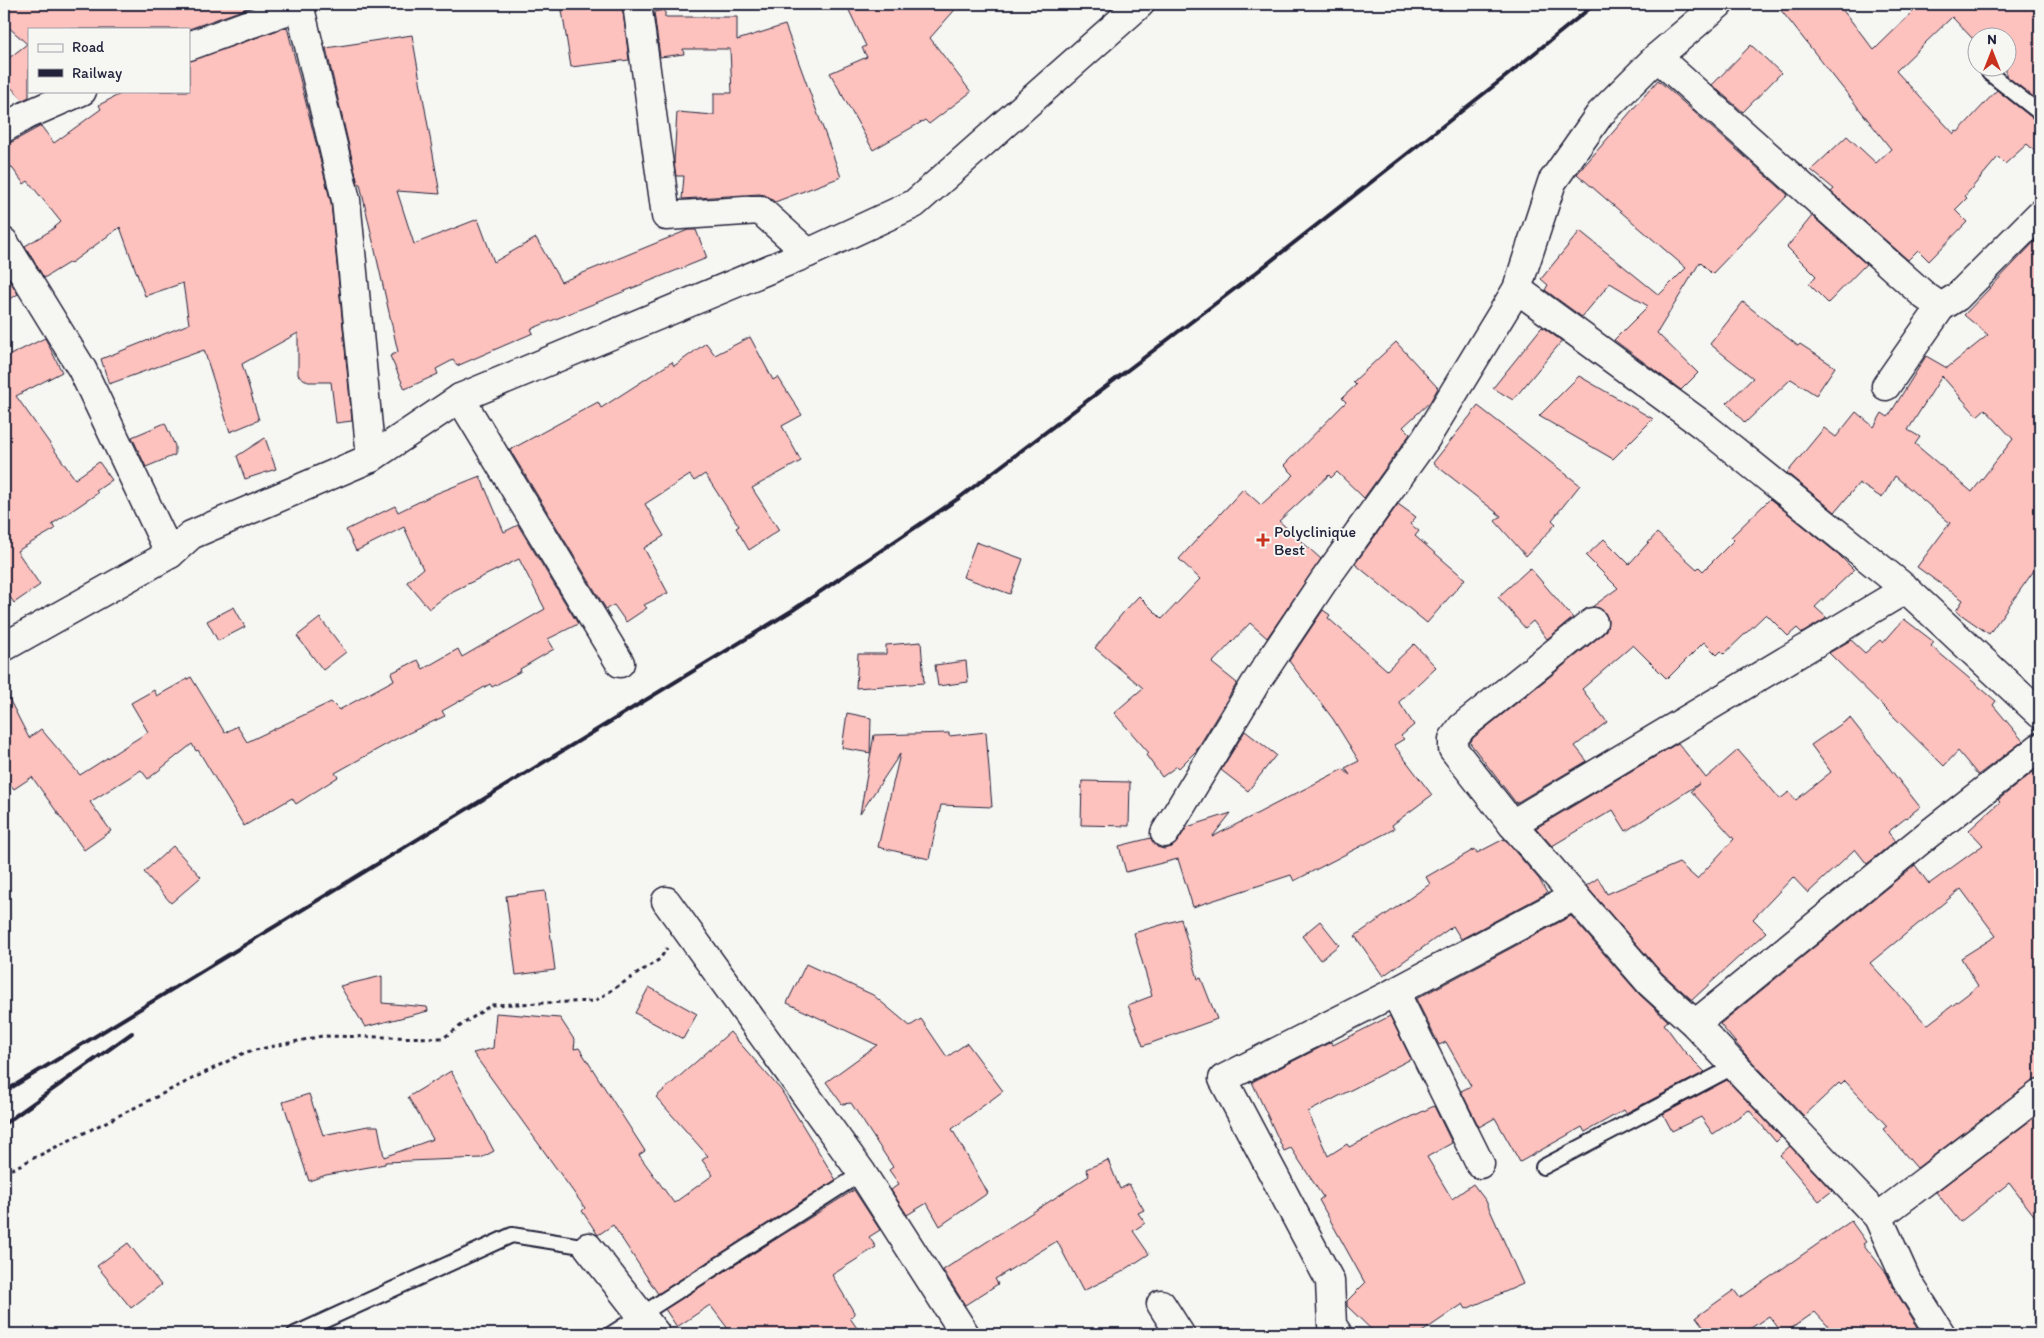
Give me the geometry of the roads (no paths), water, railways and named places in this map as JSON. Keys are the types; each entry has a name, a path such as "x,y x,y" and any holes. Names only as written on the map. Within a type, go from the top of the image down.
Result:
{"street":[{"path":"637,4 666,216 760,210 808,253"},
{"path":"4,647 170,554 191,536 371,458 460,398 808,253 914,204 1140,4"},
{"path":"1165,833 1255,684 1323,582 1425,440 1517,289 1552,182 1600,114 1657,58 1719,4"},
{"path":"190,46 299,5 346,200 371,458"},
{"path":"1657,58 1925,296 1941,307"},
{"path":"4,128 27,115 80,92"},
{"path":"1886,386 1941,307 1957,297 2040,214"},
{"path":"4,242 82,369 170,554"},
{"path":"1517,289 1704,426 1906,589 2040,714"},
{"path":"460,398 620,663"},
{"path":"1512,824 1906,589"},
{"path":"1593,622 1462,727 1453,739 1454,749 1512,824 1651,984 1695,1024 1878,1217 1906,1279 1941,1334"},
{"path":"1695,1024 1926,836 2040,747"},
{"path":"1338,1334 1332,1325 1330,1281 1223,1079 1395,992 1575,896"},
{"path":"666,901 862,1172 966,1334"},
{"path":"1395,992 1480,1164"},
{"path":"1878,1217 2040,1094"},
{"path":"588,1247 649,1325"},
{"path":"1161,1304 1180,1334"}],"lane":[{"path":"1995,78 2040,113"},
{"path":"1543,1167 1735,1066"},
{"path":"611,1334 649,1325 862,1172"},
{"path":"295,1334 512,1235 588,1247"}],"railway":[{"path":"4,1092 793,610 959,498 1253,275 1595,4"},
{"path":"4,1124 132,1033"}],"place":[{"name":"Polyclinique Best","path":"1263,540"}]}
